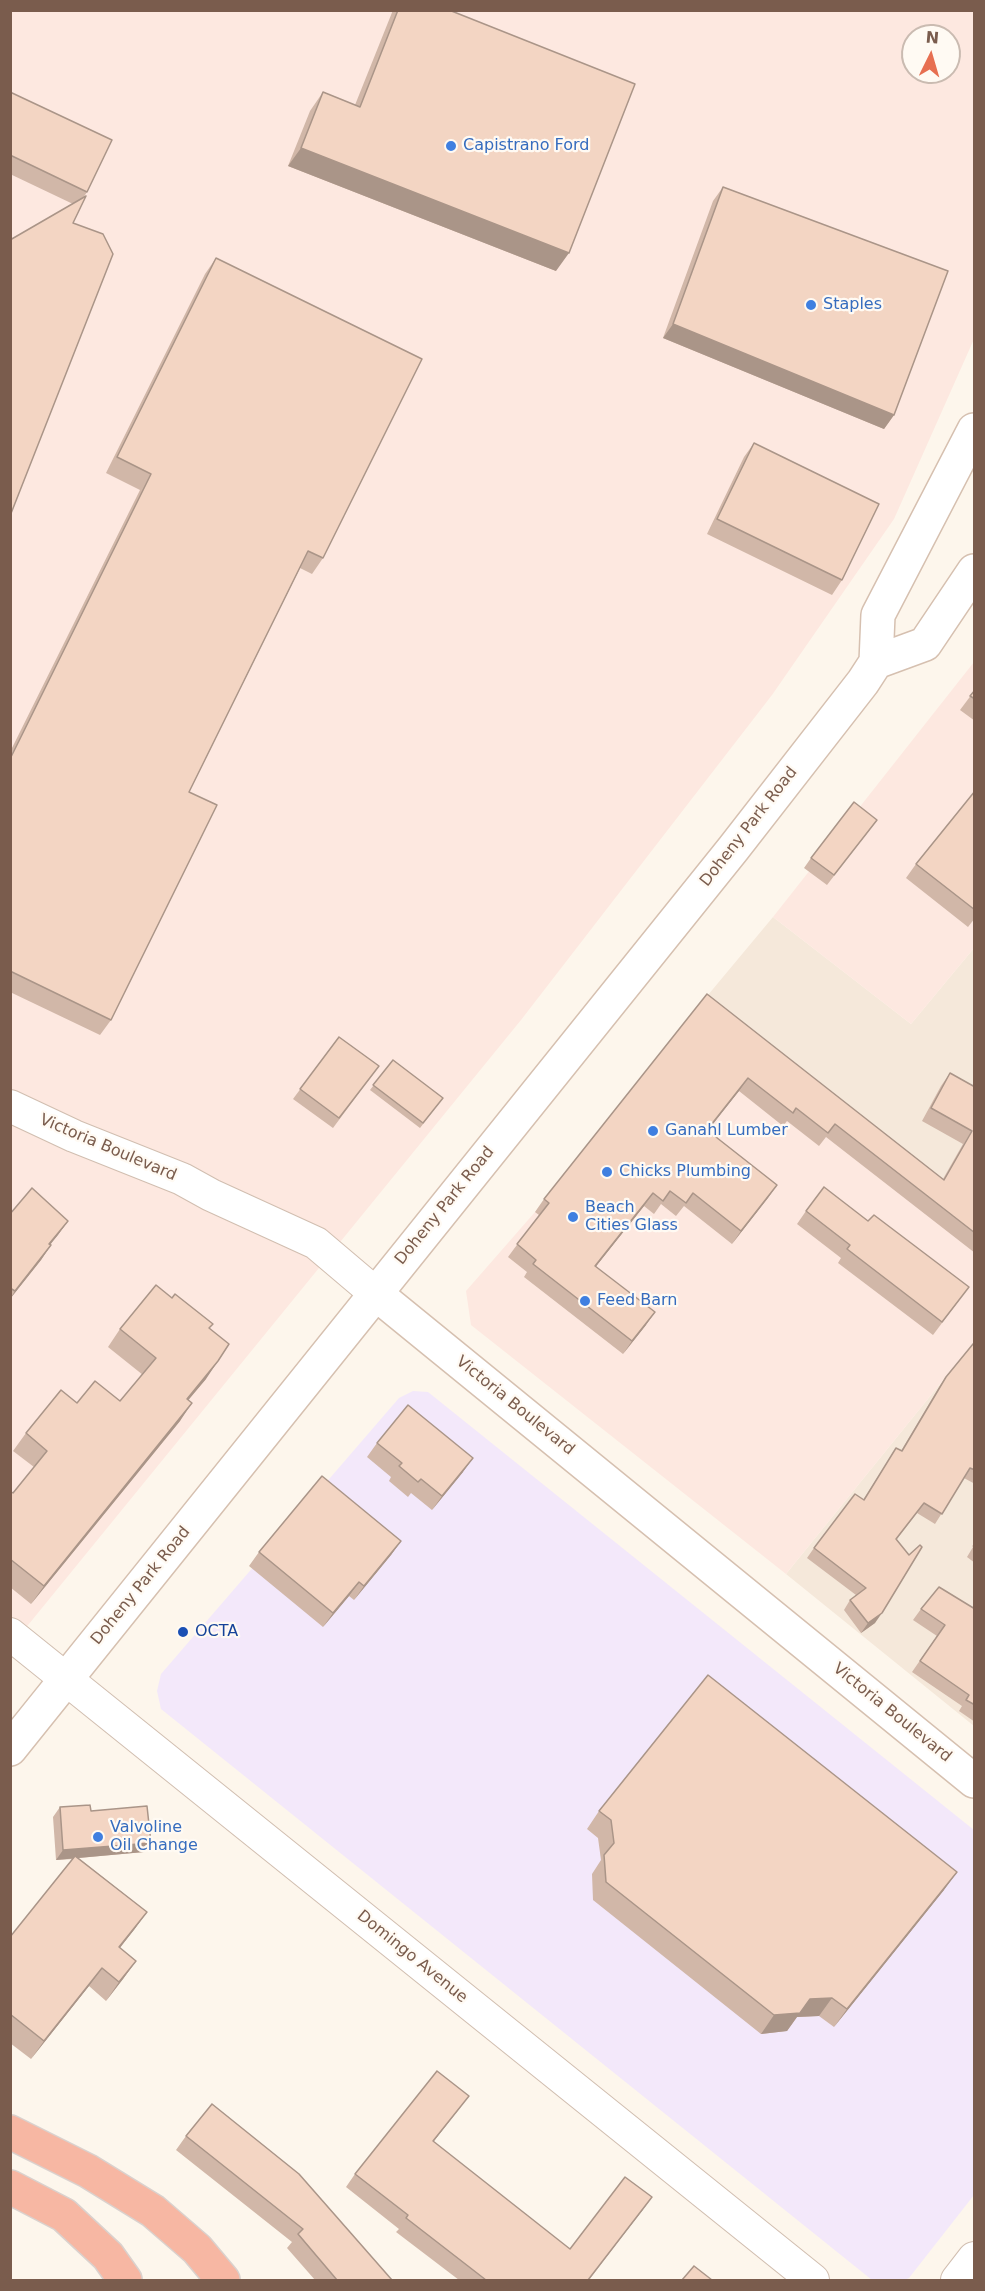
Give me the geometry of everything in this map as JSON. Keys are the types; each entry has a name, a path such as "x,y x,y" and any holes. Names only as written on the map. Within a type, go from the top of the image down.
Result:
{"highway":[{"path":"10,2132 88,2171 153,2211 197,2249 223,2280"},
{"path":"10,2187 64,2215 108,2256 125,2280"}],"main road":[{"path":"975,430 878,615 876,662 925,644 975,571"},
{"name":"Doheny Park Road","path":"10,1749 733,849 876,662"},
{"name":"Victoria Boulevard","path":"375,1293 975,1781"}],"street":[{"name":"Victoria Boulevard","path":"10,1106 74,1136 182,1179 211,1195 316,1243 375,1293"},
{"name":"Domingo Avenue","path":"10,1634 813,2280"},
{"path":"957,2280 975,2258"}],"shaded area":[{"path":"11,11 974,11 974,339 894,519 772,695 521,1020 11,1646"},
{"path":"974,662 974,948 911,1024 773,917"},
{"path":"773,917 911,1024 974,948 974,1224 698,1007"},
{"path":"698,1007 974,1224 974,1342 786,1574 471,1325 466,1291 535,1212"},
{"path":"974,1342 974,1726 786,1574"},
{"path":"413,1391 428,1392 974,1830 974,2195 909,2278 872,2280 161,1709 157,1691 161,1674 399,1398"}],"building":[{"name":"Capistrano Ford","path":"398,10 449,10 635,84 569,253 301,148 323,92 360,107"},
{"path":"10,92 112,140 87,192 10,155"},
{"path":"723,187 948,271 894,415 673,324"},
{"path":"86,196 73,223 103,234 113,254 10,516 10,240"},
{"path":"216,258 422,359 323,558 308,551 189,792 217,805 111,1020 10,971 10,759 151,474 117,457"},
{"path":"754,443 879,504 842,580 717,519"},
{"path":"975,791 975,910 916,864"},
{"path":"854,802 877,820 834,875 811,858"},
{"path":"707,994 944,1180 972,1131 931,1108 950,1073 975,1087 975,1233 835,1124 828,1133 796,1108 793,1113 748,1078 707,1130 777,1185 741,1231 693,1193 686,1203 670,1191 663,1201 653,1193 595,1266 655,1312 632,1341 533,1264 536,1260 517,1244 549,1203 544,1199"},
{"path":"339,1037 379,1066 339,1118 300,1089"},
{"path":"393,1060 443,1098 423,1123 373,1085"},
{"path":"824,1187 868,1221 874,1215 969,1287 942,1322 847,1249 850,1245 806,1211"},
{"path":"32,1188 68,1221 15,1291 10,1288 10,1214"},
{"path":"156,1285 172,1298 175,1294 213,1324 209,1328 229,1344 187,1399 192,1403 44,1586 10,1559 10,1491 13,1493 47,1451 26,1433 61,1390 77,1403 95,1381 120,1401 156,1358 120,1329"},
{"path":"973,1344 975,1346 975,1470 970,1468 942,1514 924,1503 896,1539 909,1555 920,1545 922,1547 882,1613 868,1623 850,1600 866,1588 814,1548 855,1494 864,1500 896,1448 902,1451 946,1377"},
{"path":"408,1405 473,1458 442,1496 421,1479 418,1482 399,1466 402,1463 377,1443"},
{"path":"322,1476 401,1541 364,1586 359,1582 333,1613 259,1552"},
{"path":"939,1587 975,1609 975,1705 966,1700 969,1695 920,1661 945,1625 921,1609"},
{"path":"708,1675 957,1872 847,2009 832,1998 810,1999 800,2013 774,2015 606,1882 604,1855 614,1843 611,1820 599,1811"},
{"name":"Valvoline Oil Change","path":"90,1805 91,1811 147,1806 151,1843 63,1850 60,1807"},
{"path":"75,1856 147,1912 119,1947 136,1961 119,1982 102,1968 44,2041 10,2014 10,1937"},
{"path":"437,2071 469,2096 433,2141 570,2249 625,2177 652,2197 588,2280 486,2280 406,2218 408,2215 355,2174"},
{"path":"212,2104 299,2174 392,2280 337,2280 298,2234 303,2229 186,2136"},
{"path":"694,2266 712,2280 682,2280"}],"place":[{"name":"Capistrano Ford","path":"451,146"},
{"name":"Staples","path":"811,305"},
{"name":"Ganahl Lumber","path":"653,1131"},
{"name":"Chicks Plumbing","path":"607,1172"},
{"name":"Beach Cities Glass","path":"573,1217"},
{"name":"Feed Barn","path":"585,1301"},
{"name":"OCTA","path":"183,1632"},
{"name":"Valvoline Oil Change","path":"98,1837"}]}
